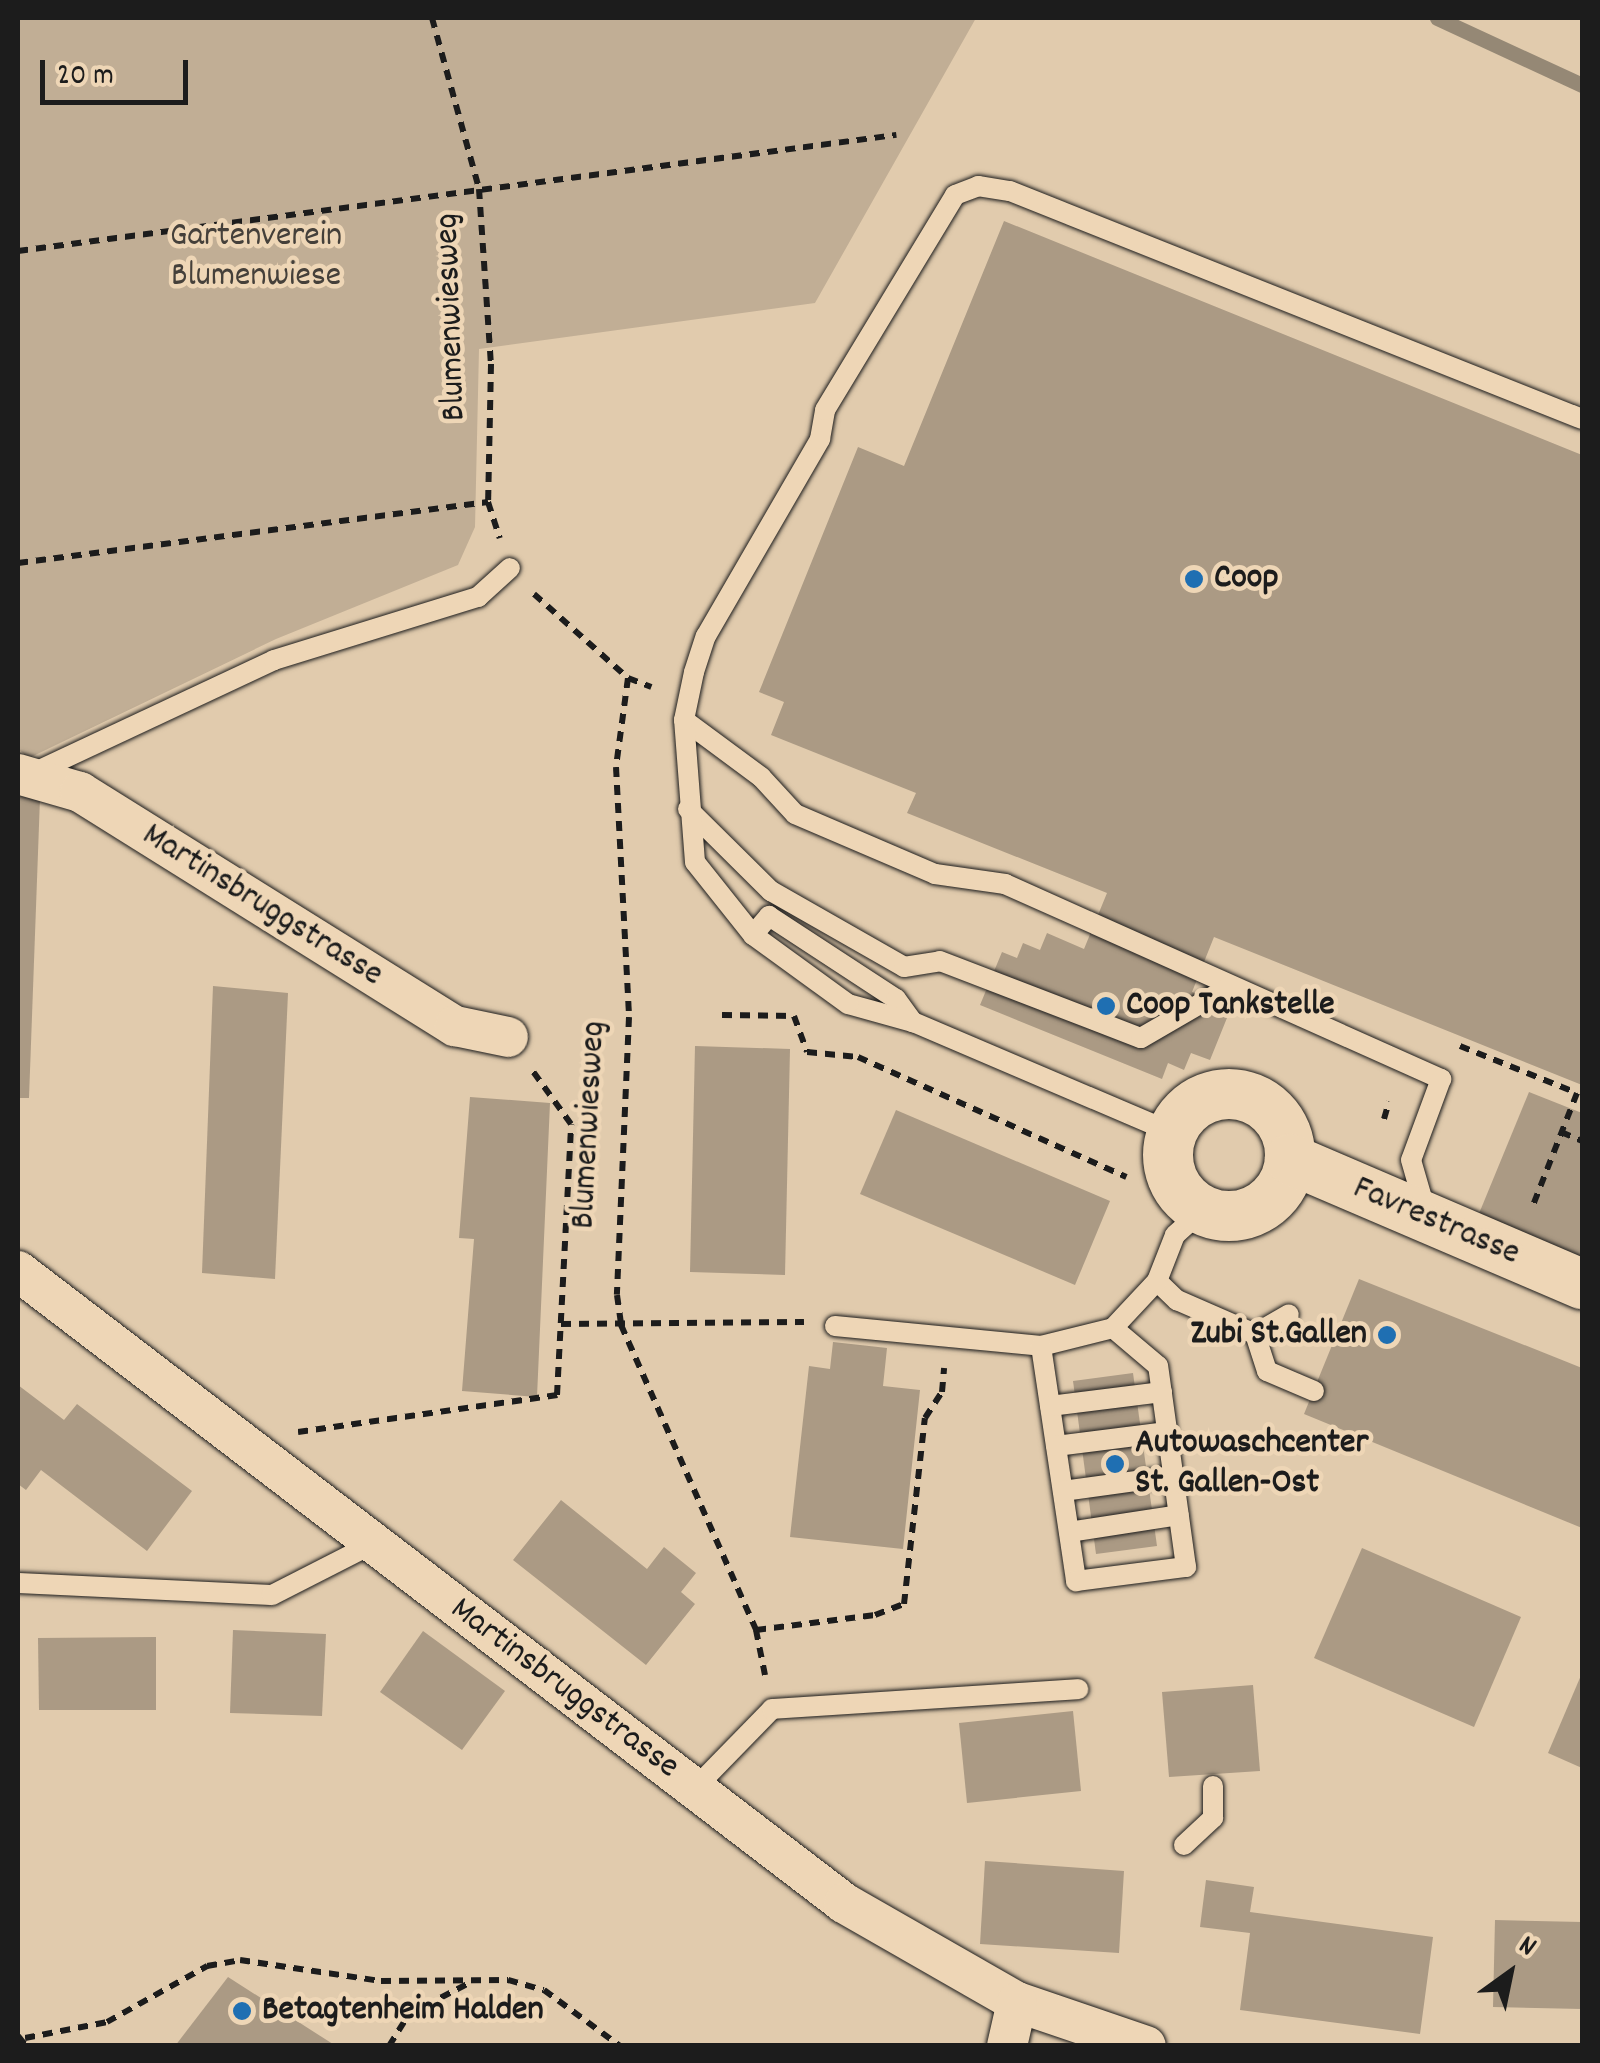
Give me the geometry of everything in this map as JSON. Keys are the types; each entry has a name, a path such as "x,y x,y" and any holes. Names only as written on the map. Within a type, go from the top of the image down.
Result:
{"street":[{"name":"Martinsbruggstrasse","path":"23,774 80,792 455,1026 508,1037"},
{"path":"1242,1096 1278,1118 1290,1159 1285,1181 1255,1211 1202,1211 1170,1176 1171,1132 1206,1097 1242,1096"},
{"name":"Favrestrasse","path":"1290,1159 1582,1284"},
{"name":"Martinsbruggstrasse","path":"18,1271 844,1903 1017,2002 1146,2046"},
{"path":"1007,2046 1017,2002"}],"lane":[{"path":"1171,1132 912,1022 848,1004 753,935 694,862 684,720 706,636 820,439 825,410 955,195 978,186 1582,419"},
{"path":"23,774 274,660 478,597 510,568"},
{"path":"684,720 760,777 795,814 936,874 1005,884 1229,988 1441,1079 1410,1160 1428,1217"},
{"path":"688,809 771,891 904,967 940,961 1140,1038 1229,988"},
{"path":"753,935 770,916 896,1000 912,1022"},
{"path":"896,1000 893,980 904,967"},
{"path":"835,1326 1041,1346 1112,1328 1157,1281 1175,1235 1202,1211"},
{"path":"1157,1281 1177,1300 1255,1334 1267,1371 1314,1391"},
{"path":"1255,1334 1289,1314"},
{"path":"1041,1346 1076,1581 1186,1567 1158,1366 1112,1328"},
{"path":"1050,1406 1162,1392"},
{"path":"1056,1446 1167,1432"},
{"path":"1064,1491 1173,1476"},
{"path":"1069,1532 1179,1515"},
{"path":"18,1583 272,1595 372,1544"},
{"path":"695,1788 772,1709 1078,1688"},
{"path":"1184,1845 1213,1818 1213,1786"}],"path":[{"name":"Blumenwiesweg","path":"432,18 479,189 491,364 488,502 510,568 628,678 616,768 628,928 616,1224 622,1325 756,1630 772,1709"},
{"name":"Blumenwiesweg","path":"18,251 896,135"},
{"path":"18,564 488,502"},
{"path":"628,678 651,687"},
{"path":"722,1015 794,1016 807,1052 858,1057 1126,1177"},
{"path":"292,1438 302,1428 350,1430 558,1395 572,1124 508,1037"},
{"path":"1454,1044 1576,1093 1532,1208"},
{"path":"1561,1132 1582,1141"},
{"path":"561,1324 835,1326"},
{"path":"756,1630 875,1615 904,1604 925,1418 942,1392 946,1337"},
{"path":"23,2040 107,2022 207,1966 240,1960 380,1981 475,1980 544,1990 620,2046"},
{"path":"389,2046 409,2014 475,1980"}],"green space":[{"name":"Gartenverein Blumenwiese","path":"18,18 976,18 815,303 479,349 475,527 458,565 276,639 29,758 18,749"}],"building":[{"name":"Coop","path":"1004,221 1582,455 1582,1085 1214,937 1192,992 1231,1008 1210,1060 1191,1053 1184,1070 1168,1063 1162,1079 980,1005 1002,952 1017,958 1023,943 1040,950 1047,933 1084,949 1107,893 907,813 916,793 771,735 784,702 759,692 858,447 904,466"},
{"path":"18,796 40,798 29,1098 18,1098"},
{"path":"213,986 288,993 275,1279 202,1273"},
{"path":"695,1046 790,1049 785,1275 690,1272"},
{"path":"1529,1092 1582,1113 1582,1259 1478,1216"},
{"path":"470,1097 550,1103 537,1397 462,1391 474,1239 459,1238"},
{"path":"896,1110 1110,1201 1075,1285 860,1194"},
{"path":"1359,1279 1582,1368 1582,1528 1304,1414"},
{"path":"833,1342 887,1348 883,1386 920,1390 903,1549 790,1537 809,1366 830,1369"},
{"name":"Autowaschcenter St. Gallen-Ost","path":"1133,1373 1157,1546 1096,1554 1073,1381"},
{"path":"18,1385 64,1420 77,1404 192,1491 147,1551 41,1470 26,1490 18,1484"},
{"path":"561,1500 647,1569 664,1547 696,1573 681,1592 695,1604 646,1665 513,1560"},
{"path":"1362,1548 1521,1617 1474,1727 1314,1658"},
{"path":"233,1630 326,1634 322,1716 230,1713"},
{"path":"423,1631 505,1691 462,1750 380,1692"},
{"path":"156,1637 156,1710 39,1710 38,1638"},
{"path":"1582,1673 1582,1768 1548,1753"},
{"path":"1253,1685 1260,1771 1169,1777 1162,1692"},
{"path":"1073,1711 1081,1791 967,1803 959,1723"},
{"path":"985,1861 1124,1871 1119,1953 980,1944"},
{"path":"1206,1880 1254,1887 1250,1912 1433,1937 1420,2034 1240,2010 1250,1933 1200,1927"},
{"path":"1495,1920 1582,1922 1582,2009 1493,2007"},
{"name":"Betagtenheim Halden","path":"228,1977 336,2046 175,2046"}],"waterway":[{"path":"1437,18 1582,85"}],"place":[{"name":"Coop","path":"1194,579"},
{"name":"Coop Tankstelle","path":"1106,1006"},
{"name":"Zubi St.Gallen","path":"1387,1335"},
{"name":"Autowaschcenter St. Gallen-Ost","path":"1115,1464"},
{"name":"Betagtenheim Halden","path":"242,2011"}]}
